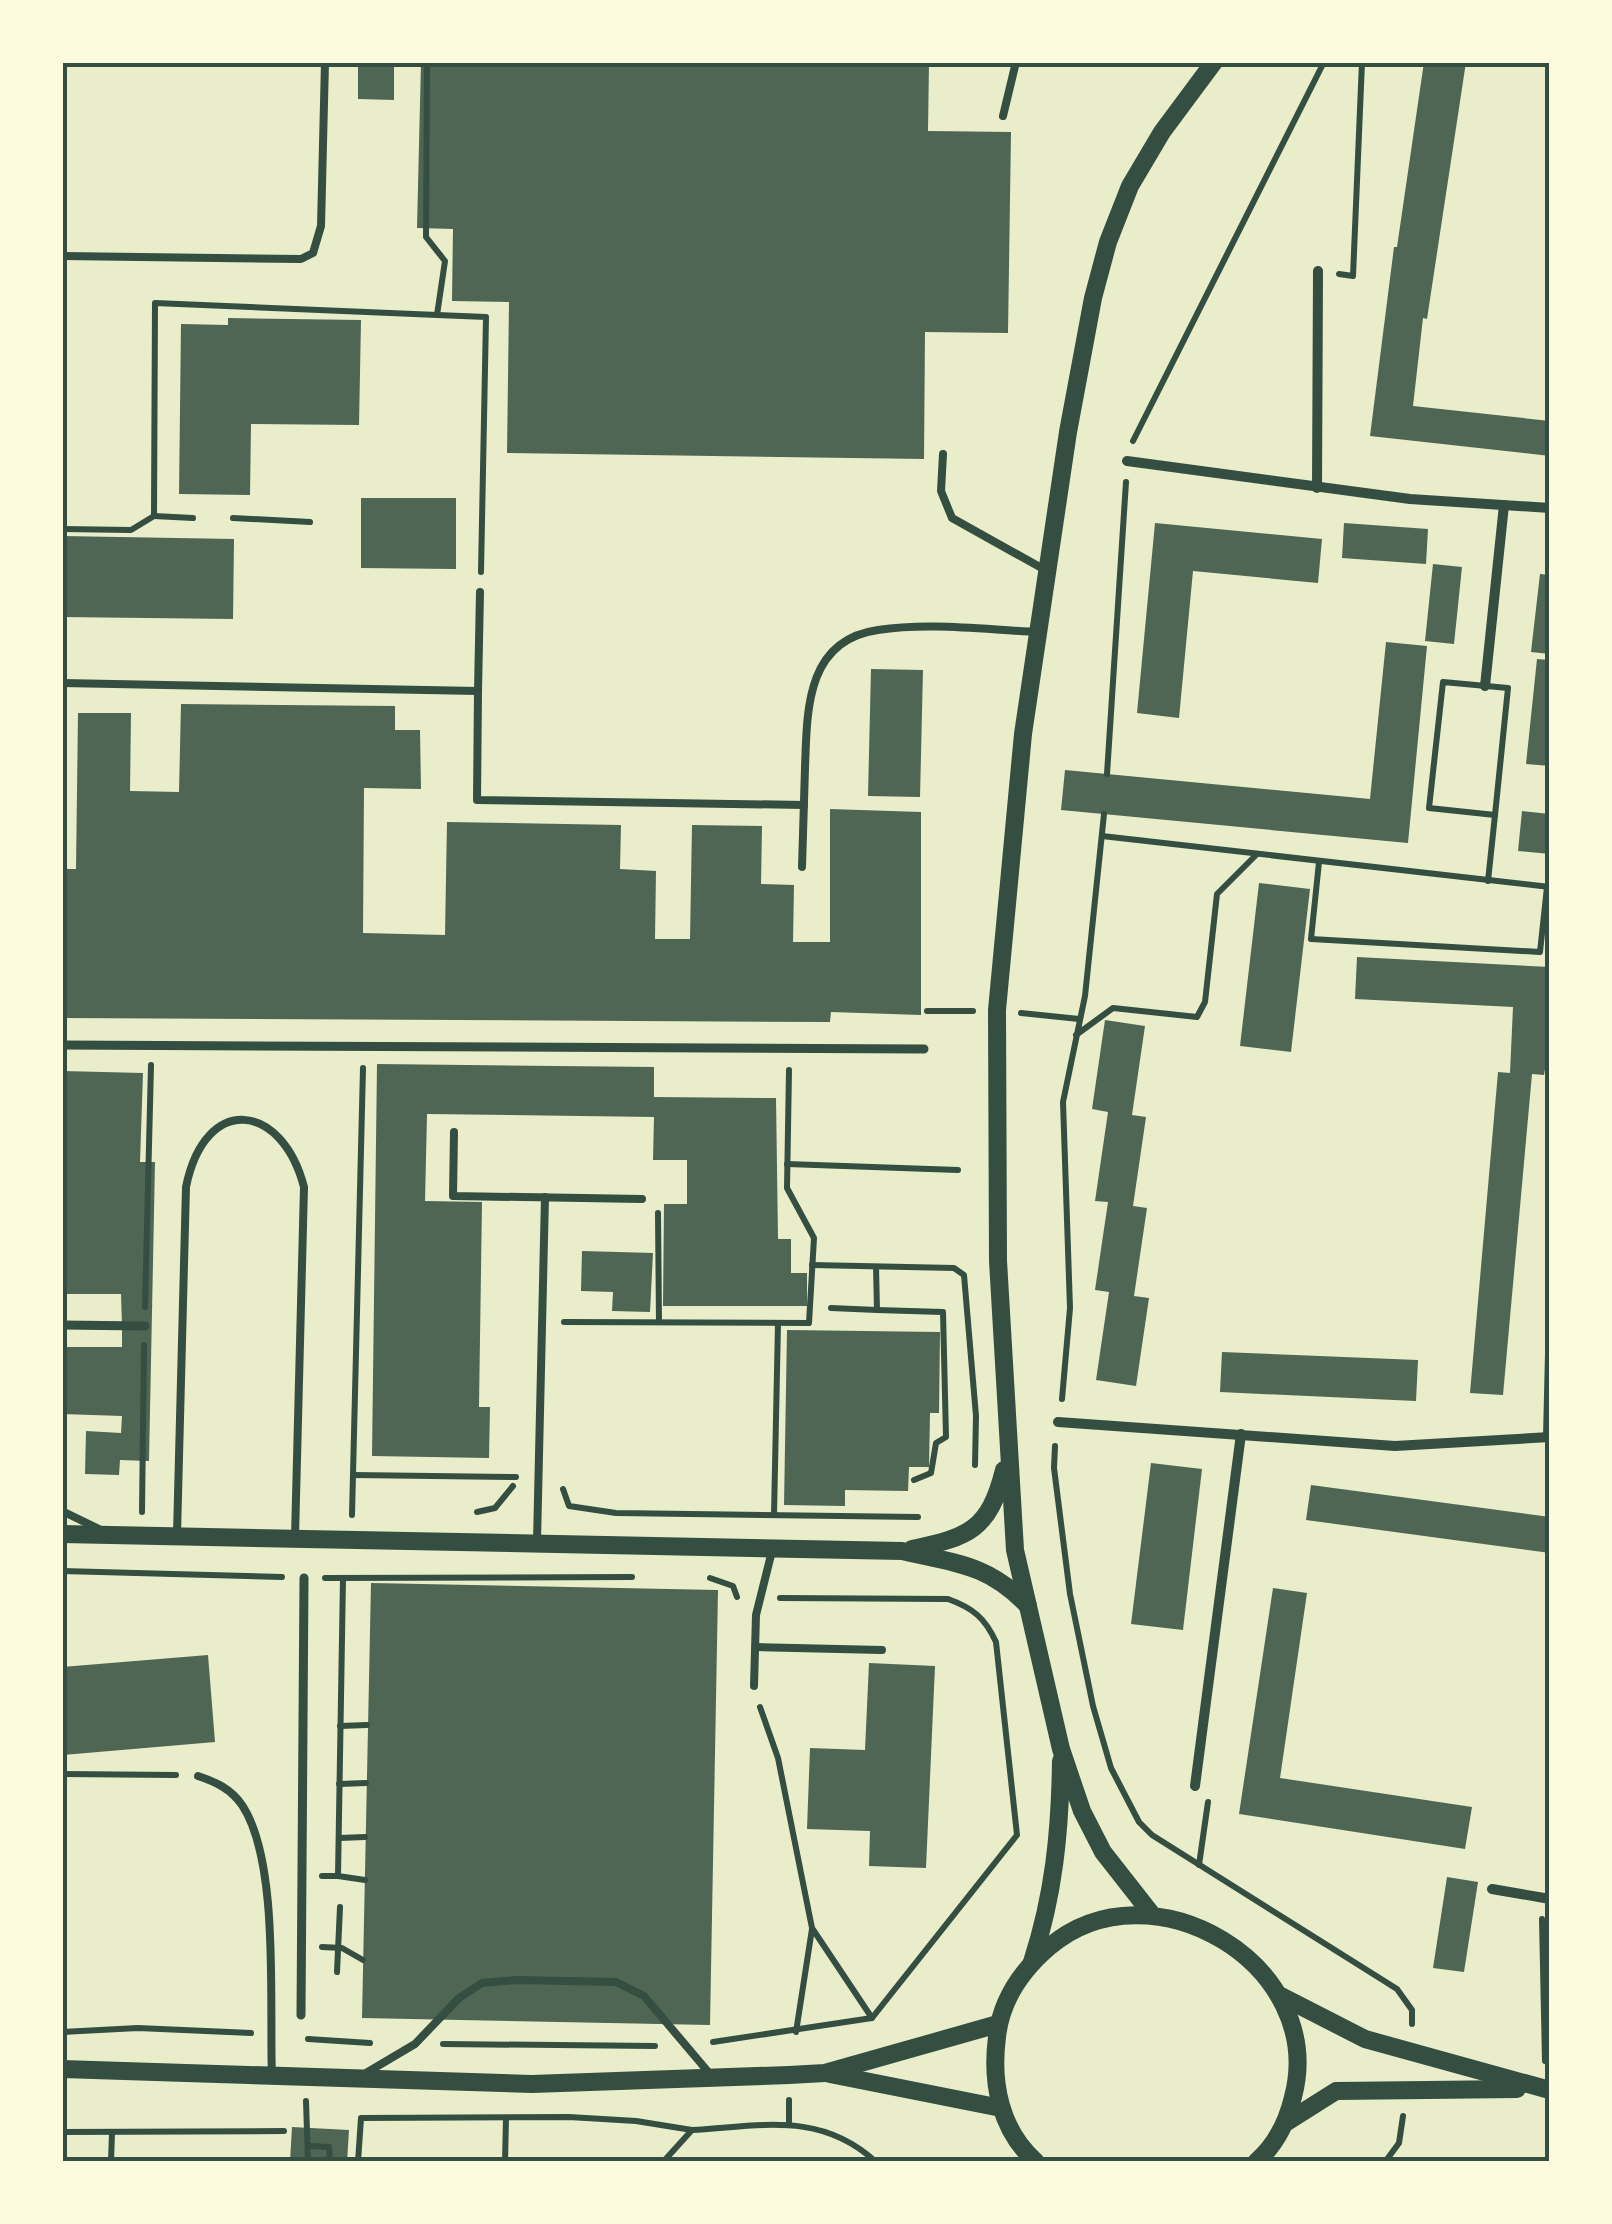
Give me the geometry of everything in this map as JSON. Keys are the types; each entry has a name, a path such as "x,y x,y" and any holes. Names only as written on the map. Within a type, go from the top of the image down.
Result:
{"street":[{"path":"1214,62 1162,132 1130,186 1108,242 1068,432 1022,734 997,1010 998,1260 1015,1550 1062,1749 1082,1811 1103,1852 1150,1912 1233,1947 1258,1966 1278,1995 1295,2031 1298,2065 1287,2122"},
{"path":"1317,488 1318,272"},
{"path":"1128,462 1317,488 1550,508"},
{"path":"1485,686 1504,504"},
{"path":"62,1045 924,1049"},
{"path":"62,1325 144,1326"},
{"path":"1058,1422 1395,1446 1548,1437 1550,1353"},
{"path":"1196,1786 1241,1434"},
{"path":"902,1551 956,1540 974,1530 992,1507 1008,1455"},
{"path":"62,1534 902,1551 979,1568 997,1576 1028,1606"},
{"path":"301,2015 304,1578"},
{"path":"1032,1962 1048,1912 1059,1851 1062,1749"},
{"path":"1492,1889 1545,1899"},
{"path":"1036,2162 1023,2155 1001,2108 993,2066 998,2024 1010,1991 1032,1962 1065,1934 1092,1922 1150,1912"},
{"path":"1278,1995 1365,2039 1412,2055 1548,2089"},
{"path":"824,2073 998,2024"},
{"path":"62,2069 532,2084 824,2073 1001,2108"},
{"path":"1260,2159 1287,2122 1336,2091 1548,2089"}],"lane":[{"path":"62,256 301,260 313,253 321,226 325,62"},
{"path":"1003,116 1016,62"},
{"path":"943,454 941,491 952,518 1048,571"},
{"path":"480,592 477,800 804,805"},
{"path":"802,867 810,687 820,665 843,641 896,628 1040,632"},
{"path":"62,683 478,691"},
{"path":"178,1534 186,1187 192,1158 204,1136 224,1122 244,1121 264,1125 280,1138 296,1157 304,1187 295,1538"},
{"path":"454,1132 452,1196 642,1199"},
{"path":"536,1541 545,1197"},
{"path":"62,1512 109,1534"},
{"path":"754,1686 761,1598 773,1546"},
{"path":"756,1647 882,1650"},
{"path":"198,1776 222,1784 241,1803 264,1862 272,2078"},
{"path":"354,2080 415,2044 459,1998 482,1982 517,1980 616,1982 644,1996 714,2077"}],"path":[{"path":"427,62 426,236 445,261 437,315"},
{"path":"1107,774 1128,462 1138,429 1324,62"},
{"path":"1318,272 1353,276 1362,62"},
{"path":"154,516 155,304 486,317 480,592"},
{"path":"62,529 131,530 154,516 193,518"},
{"path":"233,518 310,522"},
{"path":"1488,881 1495,815 1508,688 1443,682 1429,808 1495,815"},
{"path":"1104,814 1085,996 1063,1102 1070,1308 1054,1468 1068,1575 1100,1737 1122,1796 1144,1830 1397,1988 1412,2010 1412,2055"},
{"path":"1102,836 1548,887 1540,952 1311,939 1319,862"},
{"path":"1076,1035 1113,1008 1197,1017 1206,1002 1217,894 1256,854"},
{"path":"142,1534 152,1046"},
{"path":"352,1538 364,1046"},
{"path":"564,1339 564,1320 808,1323 814,1238 786,1188 790,1048"},
{"path":"787,1164 958,1170"},
{"path":"642,1199 658,1210 659,1322"},
{"path":"812,1266 954,1268 964,1275 976,1416 975,1470"},
{"path":"876,1266 878,1310"},
{"path":"830,1308 943,1312 946,1437 936,1442 931,1473 914,1480"},
{"path":"774,1515 778,1323"},
{"path":"465,1514 496,1508 512,1492 519,1468 539,1459"},
{"path":"353,1475 516,1477"},
{"path":"560,1484 570,1506 584,1510 924,1517"},
{"path":"352,1510 371,1511"},
{"path":"62,1571 304,1578 647,1577"},
{"path":"338,1876 342,1578"},
{"path":"701,1578 726,1581 736,1597 948,1599 970,1607 986,1621 996,1642 1017,1835 872,2018"},
{"path":"340,1726 367,1725"},
{"path":"62,1774 198,1776"},
{"path":"339,1784 366,1783"},
{"path":"1196,1786 1210,1788 1199,1865"},
{"path":"339,1838 366,1837"},
{"path":"300,1876 365,1880"},
{"path":"1545,1899 1548,2089"},
{"path":"337,1972 340,1907"},
{"path":"796,2032 812,1928"},
{"path":"300,1947 338,1948 363,1960"},
{"path":"1385,2162 1399,2143 1407,2089"},
{"path":"358,2162 361,2118 418,2114 636,2120 692,2130 789,2124 851,2139 876,2162"},
{"path":"505,2162 506,2118"},
{"path":"663,2162 692,2130"},
{"path":"62,2132 284,2131"},
{"path":"111,2162 112,2133"},
{"path":"309,2146 329,2147 330,2162"}],"building":[{"path":"358,62 394,62 394,100 358,99"},
{"path":"421,62 929,62 928,131 1011,132 1008,333 925,332 924,459 507,453 509,302 452,301 453,229 417,228"},
{"path":"1424,62 1466,62 1427,319 1423,318 1413,406 1550,421 1550,456 1370,436 1394,247"},
{"path":"228,318 361,320 359,425 251,424 250,495 179,494 181,324 228,325"},
{"path":"361,498 456,498 456,569 361,568"},
{"path":"1155,523 1322,539 1318,583 1193,571 1179,718 1137,713"},
{"path":"1344,523 1428,529 1426,564 1342,558"},
{"path":"62,536 234,539 233,619 62,617"},
{"path":"1433,564 1462,567 1454,644 1425,641"},
{"path":"1540,574 1550,575 1550,654 1531,652"},
{"path":"1386,642 1427,646 1408,843 1061,810 1065,770 1370,799"},
{"path":"1537,659 1550,660 1550,766 1526,764"},
{"path":"871,669 923,670 920,797 868,796"},
{"path":"181,704 395,706 395,730 420,730 421,789 364,788 363,933 445,935 447,822 621,825 620,869 656,871 655,939 690,939 692,825 762,826 761,884 794,885 793,942 830,942 830,809 921,812 921,1015 831,1012 830,1022 62,1018 62,869 76,869 78,713 131,713 130,791 179,792"},
{"path":"1522,811 1550,814 1550,854 1518,851"},
{"path":"1259,883 1310,889 1291,1052 1240,1046"},
{"path":"1357,957 1550,967 1550,1039 1544,1075 1532,1074 1503,1395 1470,1393 1498,1072 1510,1073 1513,1007 1355,999"},
{"path":"1105,1020 1145,1026 1132,1115 1146,1117 1133,1206 1147,1208 1134,1296 1149,1298 1136,1386 1096,1380 1109,1292 1095,1290 1108,1202 1095,1201 1108,1112 1092,1109"},
{"path":"377,1064 654,1067 654,1097 776,1098 778,1239 791,1239 791,1273 807,1273 807,1306 663,1306 664,1204 687,1204 687,1160 653,1160 654,1117 427,1114 425,1201 482,1202 479,1407 490,1407 489,1458 372,1456"},
{"path":"62,1071 143,1073 140,1162 155,1162 149,1461 120,1460 119,1475 85,1474 86,1431 121,1433 122,1416 62,1414 62,1347 122,1347 122,1326 121,1294 62,1294"},
{"path":"582,1251 653,1253 650,1312 612,1311 613,1292 581,1291"},
{"path":"787,1330 940,1332 939,1413 930,1413 929,1467 909,1467 908,1491 845,1490 845,1506 784,1505"},
{"path":"1222,1352 1418,1360 1416,1401 1220,1392"},
{"path":"1151,1463 1202,1469 1183,1630 1131,1624"},
{"path":"1311,1485 1550,1517 1550,1553 1306,1520"},
{"path":"371,1583 718,1590 710,2025 362,2018"},
{"path":"1273,1588 1307,1593 1280,1778 1472,1807 1465,1849 1239,1814"},
{"path":"208,1655 215,1742 63,1755 62,1667"},
{"path":"869,1663 935,1666 926,1868 869,1866 870,1831 807,1829 810,1748 865,1750"},
{"path":"1447,1877 1478,1882 1464,1972 1433,1968"},
{"path":"292,2127 349,2130 347,2162 290,2162"}]}
